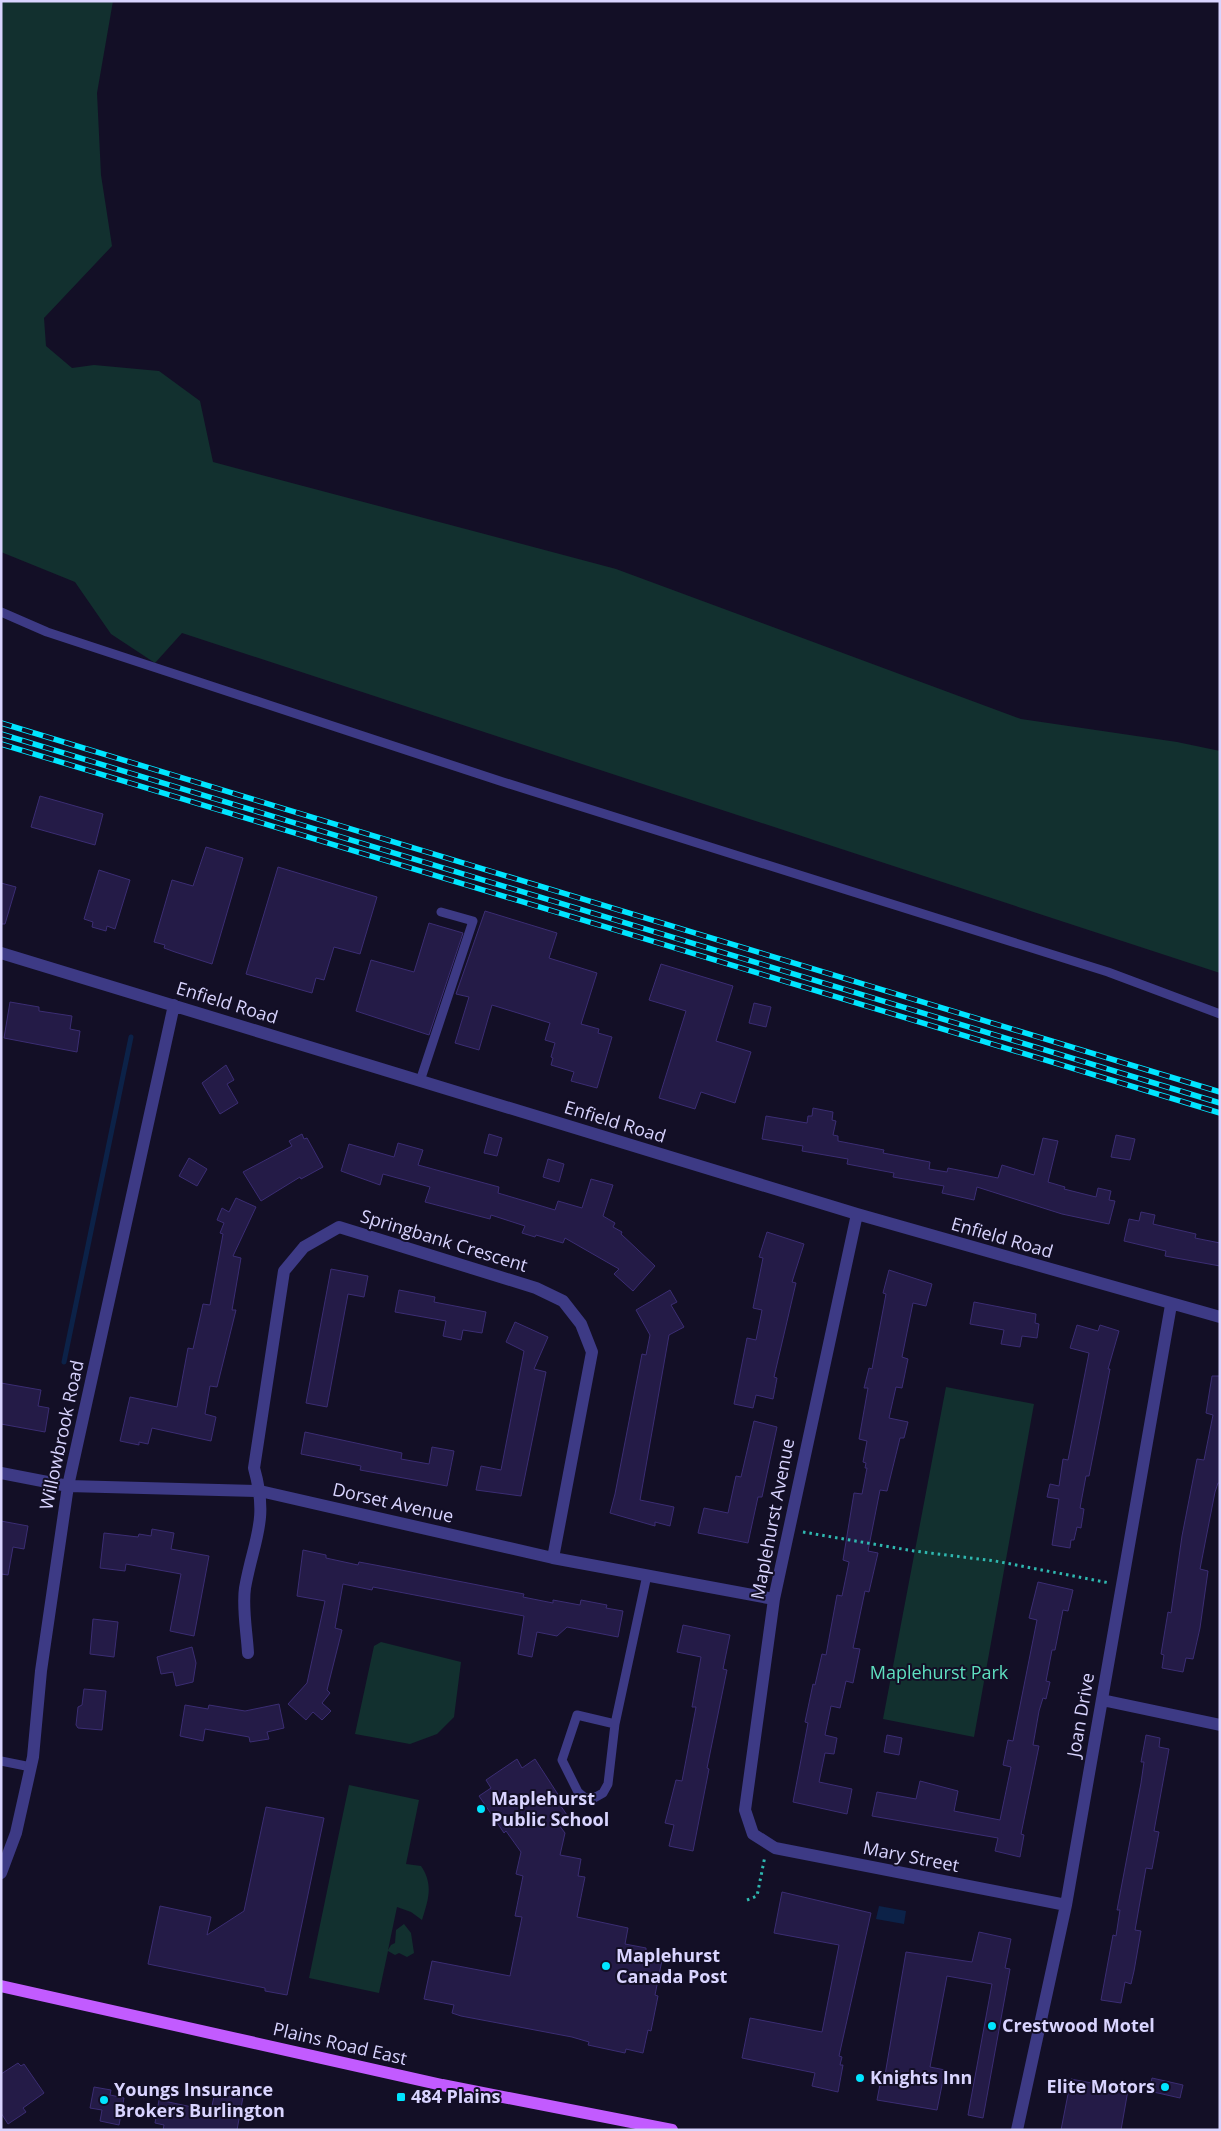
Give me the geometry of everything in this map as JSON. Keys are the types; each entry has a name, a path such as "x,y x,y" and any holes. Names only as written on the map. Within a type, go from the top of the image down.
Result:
{"main road":[{"name":"Plains Road East","path":"1,1986 442,2085 672,2130"}],"street":[{"name":"Enfield Road","path":"1,953 857,1214 1171,1305 1220,1317"},
{"name":"Willowbrook Road","path":"1,1873 16,1833 31,1768 41,1670 68,1486 174,1005"},
{"name":"Maplehurst Avenue","path":"753,1834 745,1810 774,1599 857,1214"},
{"name":"Springbank Crescent","path":"248,1653 245,1590 262,1522 260,1491 254,1468 284,1271 304,1247 339,1227 536,1288 563,1301 581,1324 592,1352 553,1558"},
{"name":"Joan Drive","path":"1017,2130 1066,1904 1120,1585 1171,1305"},
{"name":"Dorset Avenue","path":"1,1474 68,1486 260,1491 553,1558 774,1599"},
{"path":"1102,1700 1220,1724"},
{"name":"Mary Street","path":"753,1834 775,1848 1066,1904"}],"lane":[{"path":"1,612 47,632 503,782 1108,972 1220,1014"},
{"path":"420,1081 473,921 442,912"},
{"path":"615,1724 577,1715 562,1760 578,1792 585,1798 594,1798 603,1793 608,1784 615,1724 647,1575"},
{"path":"1,1761 31,1768"}],"path":[{"path":"788,1529 914,1551 996,1561 1120,1585"},
{"path":"747,1900 757,1896 768,1843"}],"green space":[{"path":"1,1 113,1 97,93 101,175 112,246 44,318 46,346 72,368 94,365 159,371 200,401 213,462 616,569 1021,719 1177,742 1220,751 1220,973 182,633 155,663 111,634 75,582 1,552"},
{"name":"Maplehurst Park","path":"946,1387 1034,1404 974,1737 883,1719"},
{"path":"381,1642 461,1662 454,1717 437,1734 410,1744 355,1734 374,1646"},
{"path":"349,1785 419,1800 406,1864 421,1866 429,1886 428,1899 422,1920 411,1912 397,1907 388,1950 395,1943 396,1930 404,1924 411,1933 414,1953 407,1957 399,1953 395,1955 388,1951 379,1993 309,1978"}],"water":[{"path":"879,1906 906,1911 904,1924 876,1919"}],"building":[{"path":"40,796 103,814 95,845 31,827"},
{"path":"206,847 243,858 212,964 164,948 165,945 154,942 172,880 193,886"},
{"path":"278,867 377,897 360,954 334,947 324,980 316,978 312,993 246,974"},
{"path":"99,870 130,880 115,929 107,926 106,931 92,927 93,922 84,919"},
{"path":"1,883 16,887 5,924 1,924"},
{"path":"485,911 557,933 549,958 597,973 581,1024 599,1029 598,1033 612,1037 597,1088 571,1081 574,1072 551,1065 555,1043 545,1040 550,1023 492,1005 479,1050 455,1043 469,997 456,994"},
{"path":"429,923 463,933 429,1035 356,1011 371,960 414,972"},
{"path":"661,964 733,986 716,1041 751,1052 735,1103 701,1092 695,1109 659,1098 686,1011 649,1000"},
{"path":"10,1002 39,1007 39,1011 72,1016 70,1029 80,1031 77,1052 4,1038"},
{"path":"754,1003 771,1007 766,1027 749,1023"},
{"path":"226,1065 234,1080 227,1084 238,1103 220,1114 202,1083"},
{"path":"813,1108 833,1112 832,1120 836,1121 833,1135 838,1136 838,1141 884,1150 883,1153 930,1162 929,1169 947,1172 948,1168 998,1178 1002,1165 1034,1175 1043,1138 1058,1141 1048,1182 1065,1187 1064,1189 1096,1197 1098,1188 1111,1191 1109,1200 1115,1201 1109,1224 1062,1214 977,1187 974,1200 942,1193 944,1186 893,1177 894,1173 847,1164 848,1159 802,1151 803,1146 762,1139 766,1116 807,1123 808,1116 812,1116"},
{"path":"302,1134 304,1139 307,1138 323,1167 301,1179 300,1177 261,1201 243,1172 292,1146 289,1141"},
{"path":"489,1134 502,1138 497,1156 484,1153"},
{"path":"1116,1135 1135,1139 1130,1160 1111,1157"},
{"path":"398,1143 423,1150 418,1165 499,1187 498,1193 555,1210 558,1201 582,1208 591,1179 613,1185 603,1216 615,1223 613,1227 622,1232 621,1234 655,1266 633,1291 614,1274 619,1269 565,1238 563,1243 536,1235 535,1237 522,1233 525,1226 491,1215 490,1219 425,1202 430,1187 383,1174 380,1185 341,1171 349,1144 394,1157"},
{"path":"189,1158 207,1169 197,1186 179,1176"},
{"path":"548,1159 564,1164 559,1182 543,1177"},
{"path":"236,1198 256,1207 233,1256 241,1258 232,1310 236,1310 217,1387 210,1386 205,1414 216,1417 211,1441 152,1428 148,1444 139,1442 139,1445 120,1441 130,1397 177,1407 188,1348 193,1349 203,1304 210,1305 223,1234 220,1233 224,1223 217,1220 222,1208 229,1212"},
{"path":"1141,1212 1155,1215 1153,1224 1196,1234 1195,1238 1220,1243 1220,1266 1165,1256 1166,1251 1124,1241 1129,1219 1139,1221"},
{"path":"767,1232 804,1244 792,1282 796,1283 774,1377 777,1378 773,1399 756,1395 753,1408 734,1404 747,1338 756,1340 762,1310 753,1308 763,1258 759,1257"},
{"path":"331,1269 368,1276 364,1297 348,1294 327,1407 306,1403"},
{"path":"889,1270 932,1284 926,1306 913,1303 902,1357 908,1359 902,1388 896,1387 889,1418 908,1422 904,1438 900,1438 887,1491 880,1490 868,1551 878,1553 869,1592 865,1591 853,1648 860,1649 853,1683 846,1681 840,1708 831,1706 825,1735 837,1738 834,1754 825,1753 819,1782 852,1789 847,1814 793,1802 808,1723 805,1722 813,1684 815,1685 822,1654 826,1655 837,1595 842,1596 849,1562 843,1560 854,1493 862,1494 867,1468 865,1468 866,1463 863,1462 867,1441 859,1439 868,1388 864,1388 869,1368 872,1369 886,1294 883,1293"},
{"path":"399,1290 435,1297 434,1302 486,1312 482,1333 463,1330 461,1340 443,1336 446,1321 395,1312"},
{"path":"670,1290 677,1302 671,1305 684,1327 669,1335 640,1500 674,1507 670,1526 655,1522 655,1526 610,1513 642,1354 646,1355 650,1335 636,1310"},
{"path":"974,1302 1036,1314 1035,1323 1039,1324 1037,1338 1022,1336 1020,1347 1001,1344 1004,1330 970,1324"},
{"path":"515,1322 548,1337 534,1369 546,1372 521,1496 476,1490 481,1466 501,1470 524,1351 506,1342"},
{"path":"1077,1325 1098,1331 1100,1325 1119,1331 1108,1369 1110,1369 1089,1476 1086,1476 1080,1508 1084,1509 1081,1528 1077,1527 1074,1540 1071,1540 1070,1548 1052,1545 1059,1499 1047,1497 1050,1484 1059,1486 1063,1459 1068,1460 1089,1353 1070,1348"},
{"path":"1212,1376 1220,1376 1220,1483 1218,1483 1215,1492 1200,1569 1208,1571 1200,1628 1193,1659 1186,1658 1183,1672 1162,1668 1164,1655 1161,1654 1168,1612 1171,1613 1182,1536 1197,1459 1204,1460 1213,1415 1206,1413"},
{"path":"1,1383 41,1390 38,1406 49,1408 45,1432 1,1424"},
{"path":"754,1421 777,1427 762,1497 758,1497 748,1543 698,1533 704,1508 728,1513 736,1476 741,1477"},
{"path":"305,1432 402,1453 401,1459 429,1464 432,1447 454,1451 447,1486 360,1470 361,1466 301,1454"},
{"path":"1,1521 28,1526 24,1549 13,1547 8,1575 1,1574"},
{"path":"152,1529 174,1533 171,1549 209,1556 194,1636 170,1631 181,1574 126,1564 125,1571 100,1568 104,1533 138,1537 139,1534 151,1536"},
{"path":"303,1550 326,1555 326,1558 358,1565 359,1562 391,1568 524,1594 523,1597 553,1603 553,1600 580,1605 581,1600 607,1605 606,1608 623,1611 618,1637 567,1627 557,1636 537,1632 532,1657 518,1654 524,1616 373,1587 372,1590 343,1584 335,1628 342,1630 327,1690 330,1693 322,1703 331,1711 322,1720 313,1712 306,1720 288,1704 307,1683 325,1601 297,1596"},
{"path":"1038,1582 1073,1590 1068,1611 1063,1610 1055,1650 1052,1650 1046,1681 1050,1682 1046,1699 1043,1698 1039,1711 1033,1745 1039,1746 1021,1834 1024,1835 1020,1857 995,1851 998,1838 872,1816 877,1792 916,1799 920,1781 958,1791 954,1811 1000,1820 1011,1767 1003,1765 1008,1740 1013,1741 1037,1620 1029,1618"},
{"path":"93,1619 118,1622 114,1657 90,1654"},
{"path":"683,1625 730,1635 723,1669 727,1670 707,1768 709,1769 693,1851 669,1846 674,1825 665,1823 676,1780 682,1781 696,1707 692,1707 701,1657 677,1652"},
{"path":"192,1647 196,1663 193,1682 176,1686 173,1672 161,1674 157,1657"},
{"path":"84,1689 106,1691 102,1730 78,1728 76,1725 78,1707 82,1705"},
{"path":"279,1704 284,1728 267,1732 269,1739 250,1742 249,1737 205,1729 203,1741 180,1736 185,1705 208,1709 209,1705 245,1711"},
{"path":"887,1735 902,1738 899,1755 884,1752"},
{"path":"1146,1735 1160,1738 1159,1747 1169,1749 1154,1831 1159,1832 1152,1869 1146,1868 1135,1930 1141,1931 1134,1971 1131,1984 1125,1982 1121,2003 1101,2000 1113,1935 1116,1936 1120,1910 1117,1910 1141,1783 1144,1762 1141,1762"},
{"path":"517,1759 522,1768 535,1759 559,1796 556,1799 569,1818 559,1825 565,1833 560,1855 581,1859 578,1876 585,1877 577,1917 628,1928 625,1944 646,1948 646,1951 663,1955 655,1995 658,1996 651,2031 648,2030 643,2053 626,2049 625,2053 588,2045 589,2042 572,2037 461,2016 452,2013 454,2005 424,1999 432,1961 510,1976 522,1917 515,1916 523,1876 516,1874 521,1852 506,1831 504,1833 479,1796 491,1788 486,1780"},
{"path":"266,1807 324,1818 287,1995 265,1991 265,1988 148,1964 160,1906 211,1917 207,1935 244,1911"},
{"path":"782,1892 871,1913 839,2056 842,2057 840,2065 843,2065 838,2092 812,2086 815,2073 742,2058 750,2018 822,2032 839,1945 774,1933"},
{"path":"979,1932 1011,1939 1005,1968 1010,1969 983,2118 968,2115 992,1984 947,1976 930,2067 945,2070 937,2110 877,2100 882,2074 885,2075 906,1952 972,1962"},
{"path":"18,2063 21,2066 24,2064 44,2093 23,2108 26,2112 8,2124 1,2113 1,2074"},
{"path":"1152,2078 1183,2085 1180,2098 1149,2091"},
{"path":"1071,2079 1128,2090 1121,2130 1061,2130"},
{"path":"94,2087 111,2090 110,2095 124,2098 119,2125 100,2121 102,2110 90,2108"},
{"path":"215,2091 243,2097 237,2130 163,2130 164,2125 155,2123 159,2100 211,2111"}],"waterway":[{"path":"64,1362 131,1037"}],"railway":[{"path":"1,723 1220,1092"},
{"path":"1,734 1220,1103"},
{"path":"1,744 1220,1113"}],"place":[{"name":"Maplehurst Public School","path":"481,1809"},
{"name":"Maplehurst Canada Post","path":"606,1966"},
{"name":"Crestwood Motel","path":"992,2026"},
{"name":"Knights Inn","path":"860,2078"},
{"name":"Elite Motors","path":"1165,2087"},
{"name":"484 Plains","path":"401,2097"},
{"name":"Youngs Insurance Brokers Burlington","path":"104,2100"}]}
